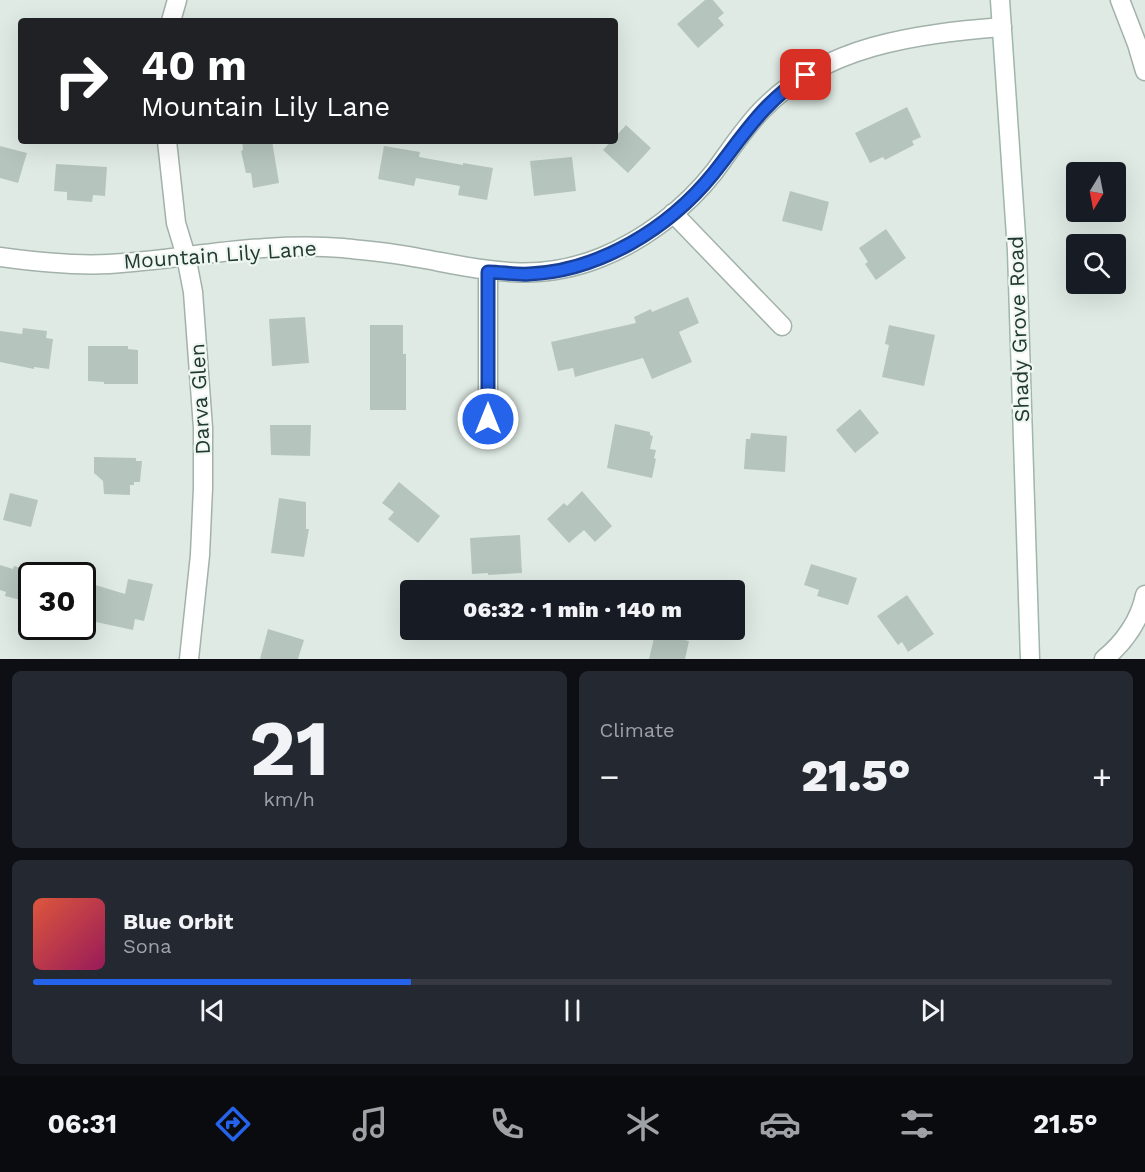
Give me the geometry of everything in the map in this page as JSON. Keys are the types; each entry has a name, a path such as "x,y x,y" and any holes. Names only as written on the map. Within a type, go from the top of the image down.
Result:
{"street":[{"path":"172,18 177,0"},
{"name":"Shady Grove Road","path":"1000,0 1017,251 1030,659"},
{"path":"1120,0 1145,71"},
{"name":"Mountain Lily Lane","path":"0,257 65,264 108,264 299,246 343,248 416,257 488,272 528,274 569,269 603,257 641,237 674,213 712,175 761,111 790,85 822,64 905,38 948,31 1002,27"},
{"name":"Darva Glen","path":"167,144 176,223 186,256 193,292 203,428 200,555 189,659"},
{"path":"674,213 782,326"},
{"path":"488,272 488,419"},
{"path":"1104,659 1113,652 1130,630 1143,605 1145,595"}],"building":[{"path":"705,0 713,0 724,13 718,18 724,25 698,48 677,24"},
{"path":"907,107 921,137 912,141 914,145 885,160 883,157 870,163 855,133"},
{"path":"626,125 651,148 628,173 603,150 608,144 618,144 618,134"},
{"path":"242,144 272,144 279,183 253,188 251,173 246,173 241,151"},
{"path":"0,146 27,153 18,183 0,178"},
{"path":"384,146 420,152 419,157 493,168 487,200 458,195 460,186 416,178 414,186 378,179"},
{"path":"572,157 576,191 534,196 530,161"},
{"path":"56,164 107,167 105,196 93,195 92,202 67,200 67,192 54,191"},
{"path":"790,191 829,202 822,231 782,221"},
{"path":"886,229 906,258 876,280 865,264 868,262 859,248"},
{"path":"688,297 699,323 679,332 692,362 652,379 643,358 575,377 573,368 558,371 551,342 636,323 634,317"},
{"path":"305,317 309,363 272,366 269,319"},
{"path":"370,325 403,325 403,354 406,354 406,410 370,410"},
{"path":"889,325 935,335 924,386 882,377 889,345 885,344"},
{"path":"23,328 47,331 46,338 53,339 49,369 34,367 34,369 0,362 0,331 22,334"},
{"path":"88,346 128,346 128,349 138,350 138,384 104,384 104,382 88,381"},
{"path":"860,409 879,433 855,453 836,430"},
{"path":"615,424 650,432 653,436 650,449 656,450 654,458 656,459 652,478 607,468"},
{"path":"270,425 311,425 310,456 271,455"},
{"path":"751,433 787,436 785,472 744,469 746,439 750,439"},
{"path":"94,457 136,458 136,461 142,461 140,482 130,485 130,495 104,494 103,481 94,473"},
{"path":"399,482 440,516 418,543 388,519 394,512 382,503"},
{"path":"582,491 612,526 595,542 584,530 569,543 547,519 564,503 567,506"},
{"path":"10,493 38,500 31,527 3,520"},
{"path":"279,498 306,502 306,529 309,529 304,557 271,553"},
{"path":"520,535 522,573 472,574 470,538"},
{"path":"811,564 857,578 848,605 817,596 819,590 804,585"},
{"path":"0,565 13,569 14,566 18,567 18,599 5,596 6,592 0,590"},
{"path":"128,579 153,584 144,621 135,619 133,630 96,622 96,585 125,594"},
{"path":"907,595 934,634 908,652 902,642 898,645 877,616"},
{"path":"268,629 304,640 298,659 260,659"},
{"path":"654,640 689,641 685,659 649,659"}],"route":[{"path":"488,419 488,272 528,274 569,269 603,257 641,237 682,206 712,175 761,111 790,85 806,75"}]}
